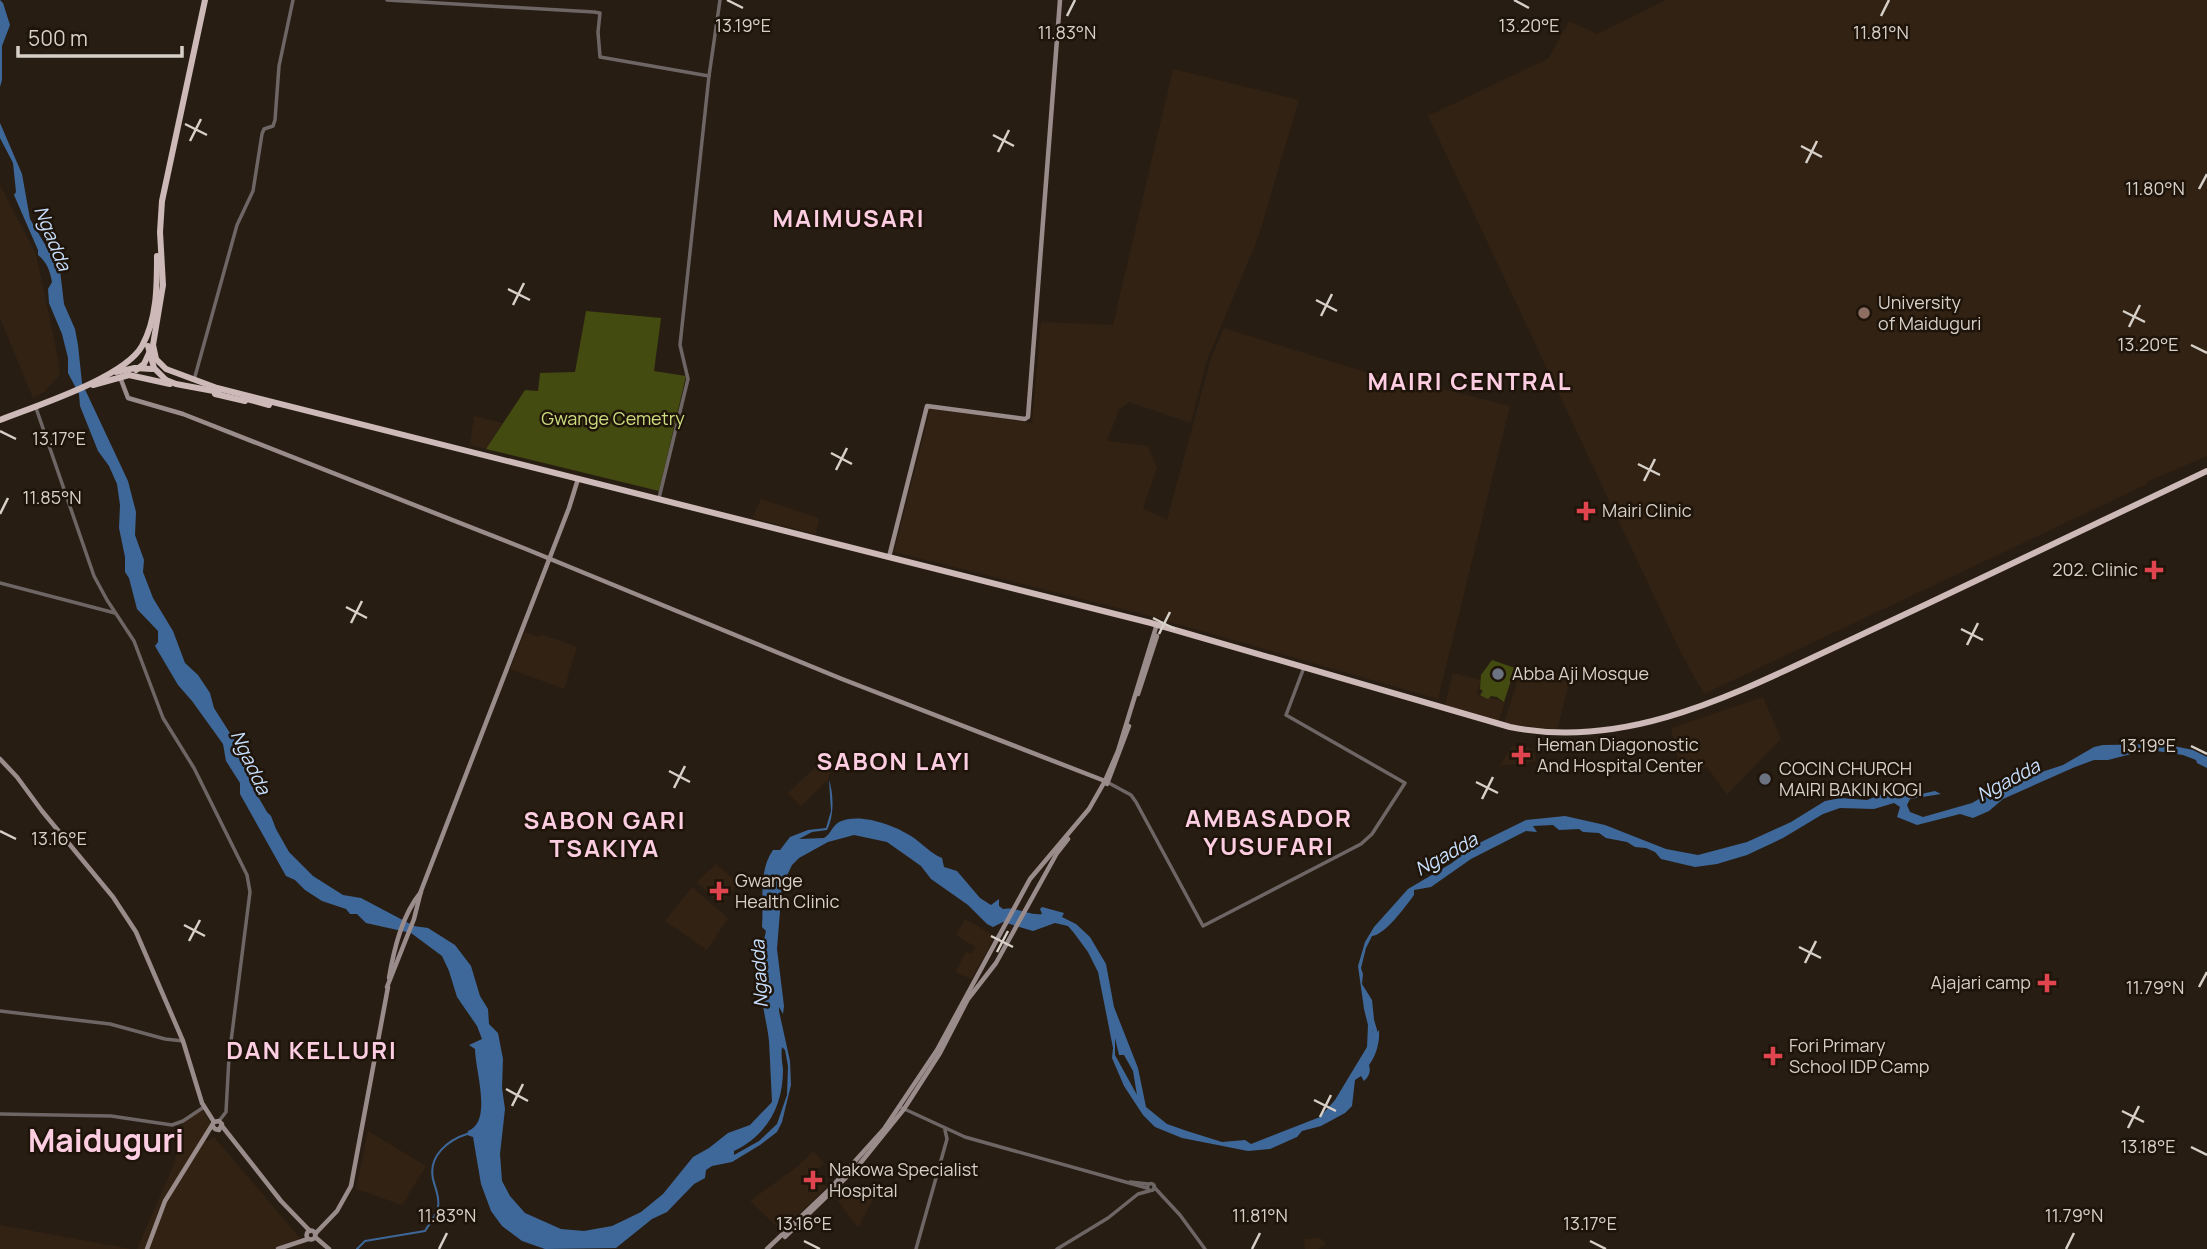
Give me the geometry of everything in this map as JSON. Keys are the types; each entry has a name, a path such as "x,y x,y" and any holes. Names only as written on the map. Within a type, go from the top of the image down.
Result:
{"highway":[{"path":"129,375 144,364 148,356 147,346 156,285 159,211 166,168 204,0"},
{"path":"204,0 162,201 160,232 163,285 147,346 154,368 166,380 397,435 1158,626 1493,724 1562,733 1602,731 1630,728 1692,711 1763,681 2207,472"},
{"path":"148,356 147,346 159,293 157,240"},
{"path":"147,346 159,363 170,371 218,388"},
{"path":"95,382 147,346"},
{"path":"155,380 148,374 146,367 152,361 159,363"},
{"path":"0,421 135,368 152,369 578,480 659,498 1158,626 1493,724"},
{"path":"95,382 129,375 264,403"},
{"path":"0,421 64,395"}],"main road":[{"path":"890,557 927,406 1013,418 1028,417 1060,0"},
{"path":"120,377 128,398 183,414 1106,782"},
{"path":"387,988 414,919 421,891 578,480"},
{"path":"769,1249 866,1152 902,1108 940,1053 968,999 996,963 1057,853 1088,814 1106,782 1158,626"},
{"path":"0,759 18,777 130,920 167,999 204,1107 294,1216 327,1249"},
{"path":"902,1108 1018,899 1042,863 1084,816 1106,782"},
{"path":"278,1249 311,1235 328,1221 345,1200 351,1186 397,940 421,891"},
{"path":"147,1249 165,1200 217,1125"}],"street":[{"path":"194,380 237,225 253,191 262,134 264,129 273,126 275,120 278,72 293,0"},
{"path":"387,0 600,13 600,57 709,76"},
{"path":"659,498 688,379 680,345 709,76 720,0"},
{"path":"36,408 94,576 115,613 129,631 140,653 163,718 203,784 250,886 228,1069 226,1112 217,1125"},
{"path":"0,583 115,613"},
{"path":"1106,782 1131,795 1136,802 1203,926 1361,844 1372,834 1405,783 1286,715 1303,670"},
{"path":"0,1011 110,1024 173,1041 183,1041"},
{"path":"0,1114 111,1116 172,1125 204,1107"},
{"path":"902,1108 944,1129 1001,1148 1149,1188 1165,1198 1205,1249"},
{"path":"916,1249 947,1139 948,1134 944,1129"},
{"path":"1128,1182 1149,1188"},
{"path":"1133,1184 1137,1189 1135,1197"},
{"path":"1057,1249 1149,1188"}],"shaded area":[{"name":"University of Maiduguri","path":"1666,0 2207,0 2207,456 2147,482 1704,694 1679,649 1428,116 1549,58 1569,21 1597,34"},
{"path":"1173,69 1299,100 1258,238 1207,360 1191,423 1129,402 1119,410 1107,441 1148,446 1157,468 1143,508 1167,520 1211,358 1224,328 1365,372 1510,406 1438,699 1142,614 894,552 931,406 1032,423 1041,322 1113,325"},
{"path":"0,185 36,254 58,358 60,375 44,392 33,398 0,318"},
{"path":"474,416 503,423 486,449 470,445"},
{"path":"761,499 819,518 816,534 752,518"},
{"path":"525,632 539,637 541,634 577,647 564,689 510,669"},
{"path":"1522,666 1570,678 1557,731 1504,723"},
{"path":"1453,673 1481,680 1477,694 1505,702 1498,723 1445,705"},
{"path":"1763,697 1781,739 1727,795 1707,767 1681,771 1671,728"},
{"name":"Heman Diagonostic And Hospital Center","path":"1512,746 1533,749 1536,761 1500,766"},
{"path":"822,761 830,771 828,780 801,806 788,793"},
{"name":"Gwange Health Clinic","path":"716,864 738,883 720,905 697,882"},
{"path":"692,887 728,918 707,950 665,921"},
{"path":"965,919 993,935 988,950 971,979 955,972 966,952 972,954 975,947 956,935"},
{"path":"202,1109 211,1124 204,1140 214,1137 300,1238 275,1249 137,1249 174,1164 183,1121"},
{"path":"368,1131 426,1166 402,1205 356,1189"},
{"path":"813,1151 824,1163 814,1173 827,1187 781,1231 750,1201 798,1166"},
{"path":"848,1186 873,1199 858,1228 837,1199 838,1194"},
{"path":"0,1225 131,1249 0,1249"},
{"path":"1320,1238 1326,1244 1318,1249 1305,1249 1304,1239"}],"green space":[{"name":"Gwange Cemetry","path":"586,311 661,318 654,371 686,376 659,491 486,449 525,390 538,391 540,373 575,372"},
{"path":"1492,660 1515,668 1504,702 1497,697 1491,696 1488,699 1480,695 1483,691 1480,689 1481,675"}],"water":[{"path":"0,0 10,25 2,46 0,87"},
{"path":"0,123 22,174 30,219 60,270 64,304 75,329 82,383 128,481 136,512 135,535 144,560 143,572 153,598 173,631 185,663 198,675 210,693 214,708 242,752 250,783 289,852 313,876 343,895 361,898 414,926 428,928 455,945 471,966 480,996 488,1009 489,1024 498,1033 503,1059 502,1088 505,1109 500,1154 502,1181 510,1196 525,1213 561,1229 584,1231 612,1226 641,1212 663,1194 693,1157 728,1133 750,1125 772,1102 769,1041 762,995 763,979 758,977 761,975 759,962 766,931 762,927 763,877 773,850 780,850 790,837 808,830 826,828 831,811 829,780 832,805 831,818 827,830 812,832 799,839 824,838 839,822 847,819 876,821 904,832 942,858 944,867 957,871 980,898 991,905 999,899 999,906 1003,909 1042,914 1042,907 1064,913 1062,917 1076,924 1090,937 1106,964 1114,1007 1138,1068 1146,1107 1167,1124 1222,1142 1245,1140 1251,1144 1320,1117 1335,1100 1367,1047 1368,1025 1358,966 1365,942 1374,927 1408,889 1452,863 1471,847 1526,820 1565,816 1605,825 1666,849 1698,855 1747,842 1791,822 1825,801 1841,798 1867,800 1893,793 1901,793 1907,797 1935,791 1941,794 1910,799 1907,805 1910,812 1923,817 1995,794 2021,779 2063,765 2094,747 2103,745 2164,744 2193,750 2207,757 2207,768 2183,755 2157,751 2094,760 2003,799 1989,811 1973,818 1960,814 1917,825 1897,817 1900,807 1894,803 1874,809 1840,808 1823,814 1783,838 1747,855 1695,867 1661,859 1646,848 1606,838 1599,833 1583,832 1579,829 1559,830 1553,825 1533,826 1537,832 1526,831 1471,859 1431,887 1414,890 1414,895 1394,920 1383,931 1372,936 1361,968 1362,984 1372,1000 1372,1038 1379,1030 1379,1039 1376,1053 1369,1065 1368,1076 1364,1081 1361,1076 1355,1080 1352,1106 1321,1126 1302,1131 1297,1137 1270,1149 1248,1151 1182,1138 1155,1127 1143,1115 1124,1086 1112,1058 1113,1048 1098,972 1088,952 1068,926 1055,923 1033,931 1003,922 993,927 931,879 921,866 887,842 854,835 828,842 799,858 792,865 782,886 777,949 783,1014 779,1007 779,1011 790,1061 791,1085 777,1132 732,1162 706,1170 705,1178 694,1184 667,1212 652,1219 616,1248 545,1249 522,1241 502,1226 491,1211 481,1184 473,1137 467,1135 480,1117 481,1107 475,1049 469,1045 482,1039 477,1026 457,997 442,956 411,933 366,923 357,914 350,914 346,909 322,901 286,876 240,794 240,783 226,761 223,744 178,685 155,646 158,642 158,631 137,609 125,572 117,484 98,451 80,406 79,394 68,373 68,358 62,334 49,303 48,289 52,282 50,274 38,255 14,195 13,163 0,138","holes":["1115,1038 1119,1055 1124,1055 1133,1071 1137,1095 1115,1055","782,1047 788,1066 787,1095 777,1124 759,1141 734,1155 734,1151 764,1127 776,1107 782,1082"]}],"waterway":[{"name":"Ngadda","path":"1372,1021 1375,1031 1372,1043"},
{"path":"357,1249 365,1241 425,1231 438,1207 432,1171 437,1156 453,1140 467,1134"}],"place":[{"name":"University of Maiduguri","path":"1864,313"},
{"name":"Mairi Clinic","path":"1586,511"},
{"name":"202. Clinic","path":"2154,570"},
{"name":"Abba Aji Mosque","path":"1498,674"},
{"name":"Heman Diagonostic And Hospital Center","path":"1521,755"},
{"name":"COCIN CHURCH MAIRI BAKIN KOGI","path":"1765,779"},
{"name":"Gwange Health Clinic","path":"719,891"},
{"name":"Ajajari camp","path":"2047,983"},
{"name":"Fori Primary School IDP Camp","path":"1773,1056"},
{"name":"Nakowa Specialist Hospital","path":"813,1180"}],"district":[{"name":"MAIMUSARI","path":"849,219"},
{"name":"MAIRI CENTRAL","path":"1470,382"},
{"name":"SABON LAYI","path":"894,762"},
{"name":"AMBASADOR YUSUFARI","path":"1269,833"},
{"name":"SABON GARI TSAKIYA","path":"605,835"},
{"name":"DAN KELLURI","path":"312,1051"},
{"name":"Maiduguri","path":"106,1141"}]}
